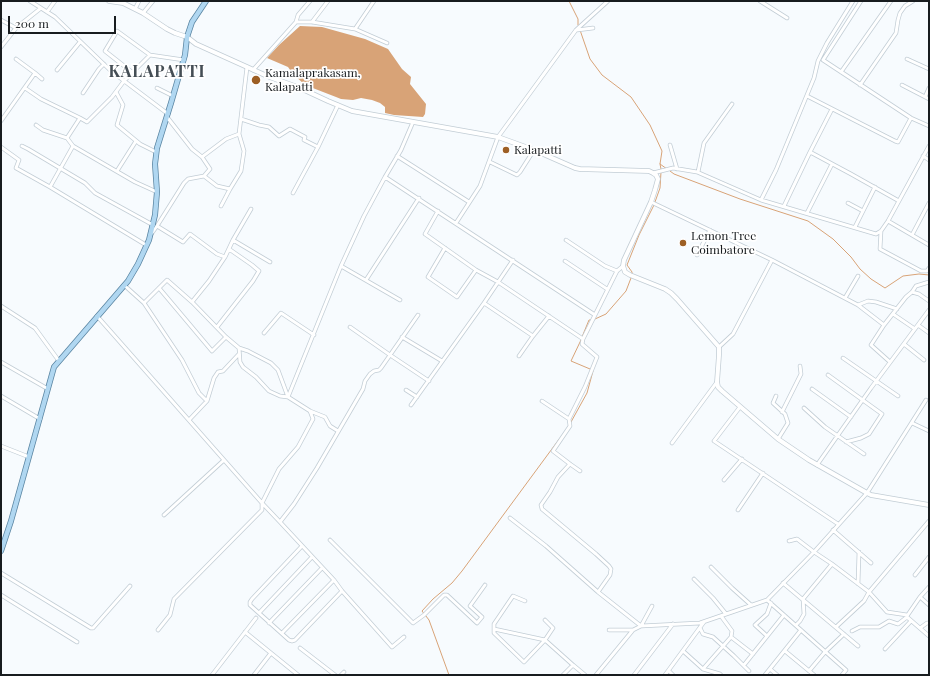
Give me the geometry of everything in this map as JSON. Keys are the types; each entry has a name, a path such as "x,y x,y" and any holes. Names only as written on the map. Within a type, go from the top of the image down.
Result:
{"main road":[{"path":"109,1 122,3 136,9 167,29 187,37 196,44 253,70 300,88 328,102 352,111 498,137 534,150 575,168 655,172 658,179 653,204 624,260 624,272 665,289 677,299 719,347 716,382 718,387 778,439 817,465 867,493 871,495 929,505"},
{"path":"1,551 11,521 54,367 124,285 138,264 155,225 157,192 155,164 156,152 184,60 187,37 192,22 204,1"}],"street":[{"path":"30,1 55,17 104,64 167,115 192,149 202,157 210,169 204,176 188,179 184,183 155,225"},
{"path":"47,12 56,1"},
{"path":"136,9 139,1"},
{"path":"143,13 153,1"},
{"path":"253,70 296,22 298,15 310,1"},
{"path":"312,22 328,1"},
{"path":"355,29 374,1"},
{"path":"456,223 480,186 498,137 576,30 608,1"},
{"path":"760,1 788,18"},
{"path":"761,200 776,170 807,96 814,78 818,61 827,43 853,1"},
{"path":"861,1 823,60 911,118 929,126"},
{"path":"841,72 891,1"},
{"path":"860,84 896,33 900,13 905,6 913,1"},
{"path":"1,45 16,28 41,8"},
{"path":"1,20 16,28"},
{"path":"296,22 312,22 355,29 387,43"},
{"path":"576,30 593,28"},
{"path":"132,73 105,51 117,31 150,55 184,60"},
{"path":"57,70 80,42"},
{"path":"25,88 41,99 87,122 150,55"},
{"path":"16,59 42,79"},
{"path":"906,59 929,70"},
{"path":"83,93 104,64"},
{"path":"221,206 241,171 244,151 239,134 247,67"},
{"path":"1,121 35,73"},
{"path":"902,85 929,99"},
{"path":"157,88 173,96"},
{"path":"925,97 929,88"},
{"path":"116,92 123,105 117,125 140,144 156,152"},
{"path":"807,96 898,142 911,118"},
{"path":"698,172 704,143 732,104"},
{"path":"293,193 318,147 338,105"},
{"path":"784,206 832,109"},
{"path":"67,138 80,118"},
{"path":"241,119 269,127 279,136 290,129 305,137 304,140 318,147"},
{"path":"288,397 341,266 364,216 397,156 413,122"},
{"path":"36,125 43,130 67,138 73,146 136,182 157,192"},
{"path":"202,157 226,139 239,134"},
{"path":"117,171 136,141"},
{"path":"670,145 675,169"},
{"path":"22,146 85,184 95,193 155,225 183,242 190,234 217,254 225,257"},
{"path":"50,187 73,146"},
{"path":"655,172 675,169 698,172 761,200 876,234 881,231 888,221 929,146"},
{"path":"1,147 19,160 16,168 146,245"},
{"path":"490,162 517,175 534,150"},
{"path":"810,152 899,201"},
{"path":"397,156 470,202"},
{"path":"923,156 929,160"},
{"path":"806,213 832,164"},
{"path":"204,176 217,186 230,189"},
{"path":"385,177 513,260 594,318"},
{"path":"855,227 875,187"},
{"path":"366,280 419,198"},
{"path":"912,235 929,202"},
{"path":"848,203 863,211"},
{"path":"653,204 772,260 845,298 858,305 884,325"},
{"path":"192,302 209,281 225,257 233,240 252,209"},
{"path":"438,211 425,234 476,270 498,282 582,338"},
{"path":"888,221 929,245"},
{"path":"697,255 710,230"},
{"path":"881,231 880,249 921,271 927,271 929,268"},
{"path":"233,240 270,262"},
{"path":"566,240 605,266 617,271"},
{"path":"445,248 428,277 457,297 476,270"},
{"path":"217,327 259,271 229,249"},
{"path":"411,405 513,260"},
{"path":"719,347 733,334 772,260"},
{"path":"565,261 607,289"},
{"path":"341,266 400,300"},
{"path":"580,470 553,451 570,422 597,357 582,344 582,338 594,318 617,271 623,266"},
{"path":"845,298 858,276"},
{"path":"144,303 167,280 239,348 265,360 278,370 288,397"},
{"path":"890,362 871,345 884,325 916,286 929,282"},
{"path":"124,285 144,303 182,360 199,393 207,401"},
{"path":"159,288 212,351 226,337"},
{"path":"912,292 919,294 929,301"},
{"path":"858,305 868,301 897,309"},
{"path":"484,303 533,336"},
{"path":"2,308 35,328 59,361"},
{"path":"817,465 862,400 929,310"},
{"path":"264,334 280,312 314,334"},
{"path":"893,314 915,329"},
{"path":"280,522 294,504 363,389 365,381 370,374 379,370 418,315"},
{"path":"97,316 262,503 334,580 392,647 404,638"},
{"path":"519,356 549,316"},
{"path":"918,324 929,333"},
{"path":"350,327 429,381"},
{"path":"402,337 442,361"},
{"path":"904,344 924,360"},
{"path":"239,348 240,362 243,367 256,377 269,391 280,396 288,397 310,411 325,417 330,426 338,431"},
{"path":"189,420 207,401 214,378 218,372 223,371 239,354"},
{"path":"843,358 898,396"},
{"path":"1,362 48,389"},
{"path":"782,412 801,374 800,366"},
{"path":"828,375 882,414 869,434 862,438 846,442"},
{"path":"672,443 716,382"},
{"path":"812,389 851,417"},
{"path":"406,390 417,397"},
{"path":"1,396 40,418"},
{"path":"776,396 773,404 785,414 788,423 778,439"},
{"path":"596,675 633,630 641,626 700,623 767,600 814,552 867,493 926,400"},
{"path":"542,401 570,422"},
{"path":"740,406 714,441 838,524"},
{"path":"804,408 825,427 864,454"},
{"path":"158,630 170,615 174,599 262,510 262,503 280,469 298,447 313,419 310,411"},
{"path":"912,422 929,431"},
{"path":"1,446 29,457"},
{"path":"724,480 742,459"},
{"path":"164,515 224,460"},
{"path":"570,464 558,477 541,505 542,510 609,566 610,575 598,592"},
{"path":"738,510 763,473"},
{"path":"510,518 546,546 598,592 641,626"},
{"path":"836,627 864,601 869,592 929,521"},
{"path":"833,530 871,563"},
{"path":"789,541 797,539 869,592 887,612 907,616 929,636"},
{"path":"330,540 412,623 425,614 444,595 447,595 477,623 482,617 470,606 485,585"},
{"path":"302,546 250,602 250,605 269,623 292,641 295,640 342,591"},
{"path":"858,584 859,552"},
{"path":"259,613 312,557"},
{"path":"915,575 929,558"},
{"path":"796,625 804,614 803,599 832,564"},
{"path":"711,567 751,605"},
{"path":"269,623 322,568"},
{"path":"1,572 91,628 93,628 130,586"},
{"path":"694,579 713,598 726,614"},
{"path":"282,633 334,580"},
{"path":"783,583 858,646"},
{"path":"889,621 898,624 907,616 920,596 929,587"},
{"path":"1,595 77,642"},
{"path":"525,601 513,596 494,624 494,633 524,662 545,640 553,628 545,620"},
{"path":"920,596 929,604"},
{"path":"767,600 846,670 842,675"},
{"path":"767,636 755,625 767,614 771,603"},
{"path":"641,626 652,606"},
{"path":"852,631 860,627 879,627 889,621 892,613"},
{"path":"744,666 784,615"},
{"path":"703,668 731,637 732,631 721,616"},
{"path":"212,675 256,618"},
{"path":"885,649 911,621"},
{"path":"665,675 704,622"},
{"path":"920,628 929,623"},
{"path":"634,675 673,624"},
{"path":"700,628 703,634 713,637 749,671"},
{"path":"494,629 545,640 585,675"},
{"path":"609,630 633,630"},
{"path":"765,675 801,630"},
{"path":"245,632 298,675"},
{"path":"809,671 825,652 844,634"},
{"path":"731,637 753,654"},
{"path":"300,648 335,675"},
{"path":"683,651 703,668 721,675"},
{"path":"785,651 814,675"},
{"path":"254,675 271,653"},
{"path":"563,675 573,665"},
{"path":"770,669 777,675"},
{"path":"668,671 673,675"},
{"path":"341,675 344,672"}],"shaded area":[{"path":"300,26 322,27 365,39 388,49 402,69 411,77 410,84 426,104 425,114 423,117 385,113 385,107 372,100 361,98 353,100 341,99 305,85 288,67 267,58"}],"waterway":[{"path":"569,1 578,19 578,25"},
{"path":"580,30 590,59 602,75 631,97 650,125 662,151 660,164 667,169"},
{"path":"660,164 661,169"},
{"path":"670,171 674,174 740,199 808,221 833,239 851,257 860,269 871,279 885,288 903,276 919,274 929,275"},
{"path":"655,202 660,188 661,172"},
{"path":"632,275 632,272 627,265 639,235 654,205"},
{"path":"595,319 606,314 626,291 631,278"},
{"path":"582,337 589,320 592,320"},
{"path":"581,340 571,361 590,369"},
{"path":"571,422 587,393 593,371"},
{"path":"449,675 429,620 422,611 433,599 452,583 462,571 560,438"}],"place":[{"name":"Kamalaprakasam, Kalapatti","path":"256,80"},
{"name":"Kalapatti","path":"506,150"},
{"name":"Lemon Tree Coimbatore","path":"683,243"}],"district":[{"name":"KALAPATTI","path":"157,72"}]}
